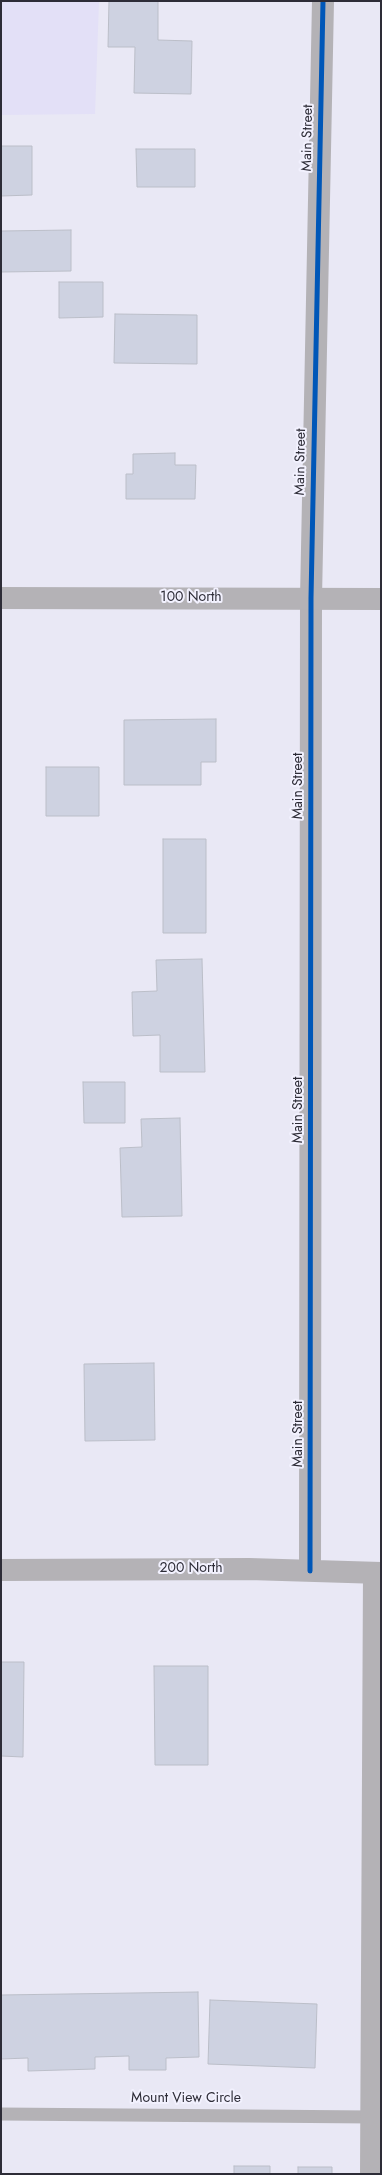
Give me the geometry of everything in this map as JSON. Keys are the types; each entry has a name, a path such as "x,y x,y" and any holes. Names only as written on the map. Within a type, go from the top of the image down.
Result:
{"street":[{"name":"Main Street","path":"310,1570 311,598 323,1"},
{"name":"100 North","path":"1,598 381,599"},
{"name":"200 North","path":"1,1570 249,1568 377,1573"},
{"path":"371,2174 377,1573"}],"lane":[{"name":"Mount View Circle","path":"1,2114 372,2117"}],"shaded area":[{"path":"1,1 99,1 95,114 1,115"}],"building":[{"path":"109,1 158,1 158,40 192,41 191,94 134,93 135,47 108,47"},
{"path":"1,146 32,146 32,195 1,196"},
{"path":"136,149 195,149 195,187 137,187"},
{"path":"71,230 71,271 1,272 1,231"},
{"path":"59,282 103,282 103,317 59,318"},
{"path":"115,314 197,315 197,364 114,363"},
{"path":"175,453 175,465 196,465 195,499 126,499 126,474 133,474 133,454"},
{"path":"216,719 216,762 201,762 201,785 124,785 124,720"},
{"path":"46,767 99,767 99,816 46,816"},
{"path":"163,839 206,839 206,933 163,933"},
{"path":"202,959 205,1072 160,1072 160,1035 133,1036 132,992 157,991 156,960"},
{"path":"83,1082 125,1082 125,1123 84,1123"},
{"path":"180,1118 182,1216 122,1217 120,1148 142,1147 141,1119"},
{"path":"154,1363 155,1440 85,1441 84,1364"},
{"path":"1,1662 24,1662 23,1757 1,1756"},
{"path":"154,1666 208,1666 208,1765 155,1765"},
{"path":"198,1992 199,2057 166,2058 166,2070 129,2070 129,2056 95,2057 95,2069 28,2071 28,2058 1,2059 1,1995"},
{"path":"210,2000 317,2004 315,2068 208,2064"},
{"path":"234,2166 270,2166 270,2174 234,2174"},
{"path":"298,2167 332,2167 332,2174 298,2174"}],"cycle path":[{"path":"310,1571 311,598 323,1"}]}
